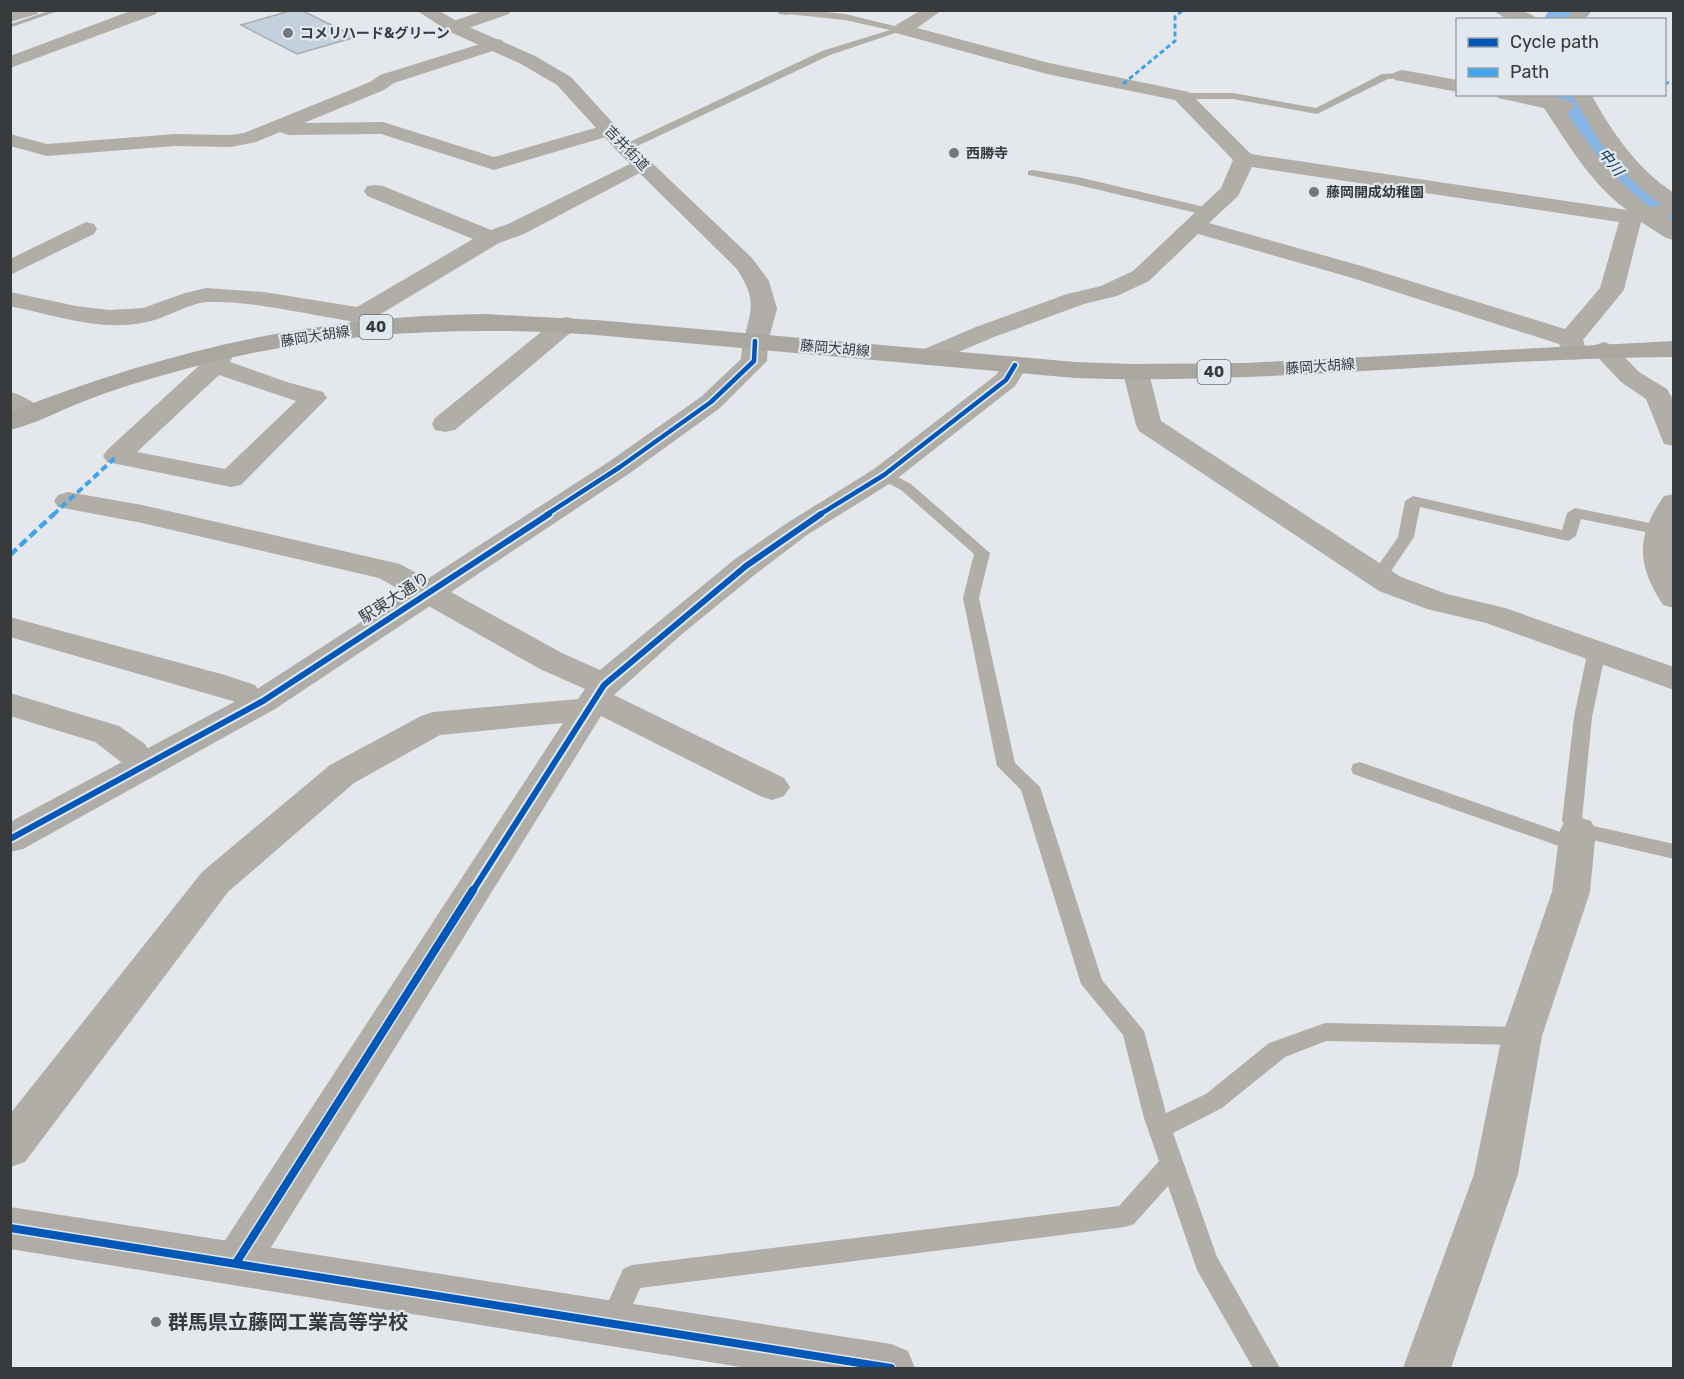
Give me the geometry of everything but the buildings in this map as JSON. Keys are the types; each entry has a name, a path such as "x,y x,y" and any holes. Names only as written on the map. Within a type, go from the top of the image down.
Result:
{"main road":[{"name":"藤岡大胡線","path":"17,412 169,366 218,359 362,322 566,324 926,357 1136,373 1247,371 1572,345 1605,350 1674,350"}],"street":[{"path":"10,17 31,10"},
{"path":"10,63 150,10"},
{"name":"吉井街道","path":"421,588 620,467 711,402 754,361 755,341 765,309 757,281 744,263 625,148 564,81 538,64 454,27 424,10"},
{"path":"454,27 503,10"},
{"path":"902,29 934,10"},
{"path":"1502,10 1524,18"},
{"path":"902,29 1047,68 1182,96 1244,159 1638,216 1674,233"},
{"path":"10,140 47,150 175,140 231,141 268,130 377,86 387,79 496,44"},
{"path":"1402,76 1456,86"},
{"path":"1526,96 1586,103 1621,156 1663,197 1674,203"},
{"path":"1547,98 1591,162 1638,216"},
{"path":"268,130 383,128 494,164 609,130"},
{"path":"926,357 985,332 1076,299 1109,291 1141,276 1230,191 1244,159"},
{"path":"10,299 104,317 138,317 160,313 203,295 242,298 362,322 491,238 516,229 642,164"},
{"path":"375,191 491,238"},
{"path":"1638,216 1674,209"},
{"path":"1202,219 1572,345 1612,290 1638,216"},
{"path":"10,268 86,229"},
{"path":"445,424 566,324"},
{"path":"1605,350 1630,377 1658,395 1674,438"},
{"path":"218,359 278,388 314,398 231,479 117,456 218,359"},
{"path":"236,1263 596,698 671,627 746,566 797,529 884,475 1006,380 1015,364"},
{"path":"1136,373 1149,425 1390,584 1438,602 1494,615 1674,679"},
{"path":"68,501 142,514 389,571 551,661 596,698 772,787"},
{"path":"1674,502 1660,530 1656,561 1674,598"},
{"path":"10,839 263,701 421,588"},
{"name":"駅東大通り","path":"10,819 243,693 421,588"},
{"path":"10,627 243,693"},
{"path":"10,1148 215,882 342,774 433,724 596,698"},
{"path":"10,704 107,734 133,753"},
{"path":"1427,1368 1496,1174 1522,1036 1571,892 1577,838"},
{"path":"10,1228 891,1368"}],"lane":[{"path":"787,11 845,17 902,29"},
{"path":"625,148 826,54 902,29"},
{"path":"1182,96 1233,96 1317,111 1386,76 1402,76"},
{"path":"1032,173 1078,181 1202,219"},
{"path":"884,475 906,487 982,553 971,598 1006,766 1030,787 1092,984 1133,1031 1160,1128 1206,1262 1267,1368"},
{"path":"1379,576 1407,537 1413,501 1568,536 1575,513 1660,530"},
{"path":"1577,838 1572,821 1583,717 1596,650"},
{"path":"1360,769 1577,838 1674,852"},
{"path":"1160,1128 1214,1101 1277,1050 1325,1032 1522,1036"},
{"path":"612,1323 632,1277 1125,1216 1172,1164"}],"waterway":[{"name":"中川","path":"1558,18 1564,10"},
{"name":"中川","path":"1562,96 1589,138 1619,174 1674,217"}],"railway":[{"path":"10,26 56,10"}],"marked path":[{"path":"1123,84 1175,41 1175,17 1183,10"},
{"path":"1666,82 1674,84"},
{"path":"10,555 117,456"}],"cycle path":[{"path":"10,839 263,701 620,467 711,402 754,361 755,341"},
{"path":"236,1263 604,685 746,566 797,529 884,475 1006,380 1015,365"},
{"path":"10,1228 891,1368"}],"place":[{"name":"コメリハード&グリーン","path":"288,33"},
{"name":"西勝寺","path":"954,153"},
{"name":"藤岡開成幼稚園","path":"1314,192"},
{"name":"群馬県立藤岡工業高等学校","path":"156,1322"}]}
